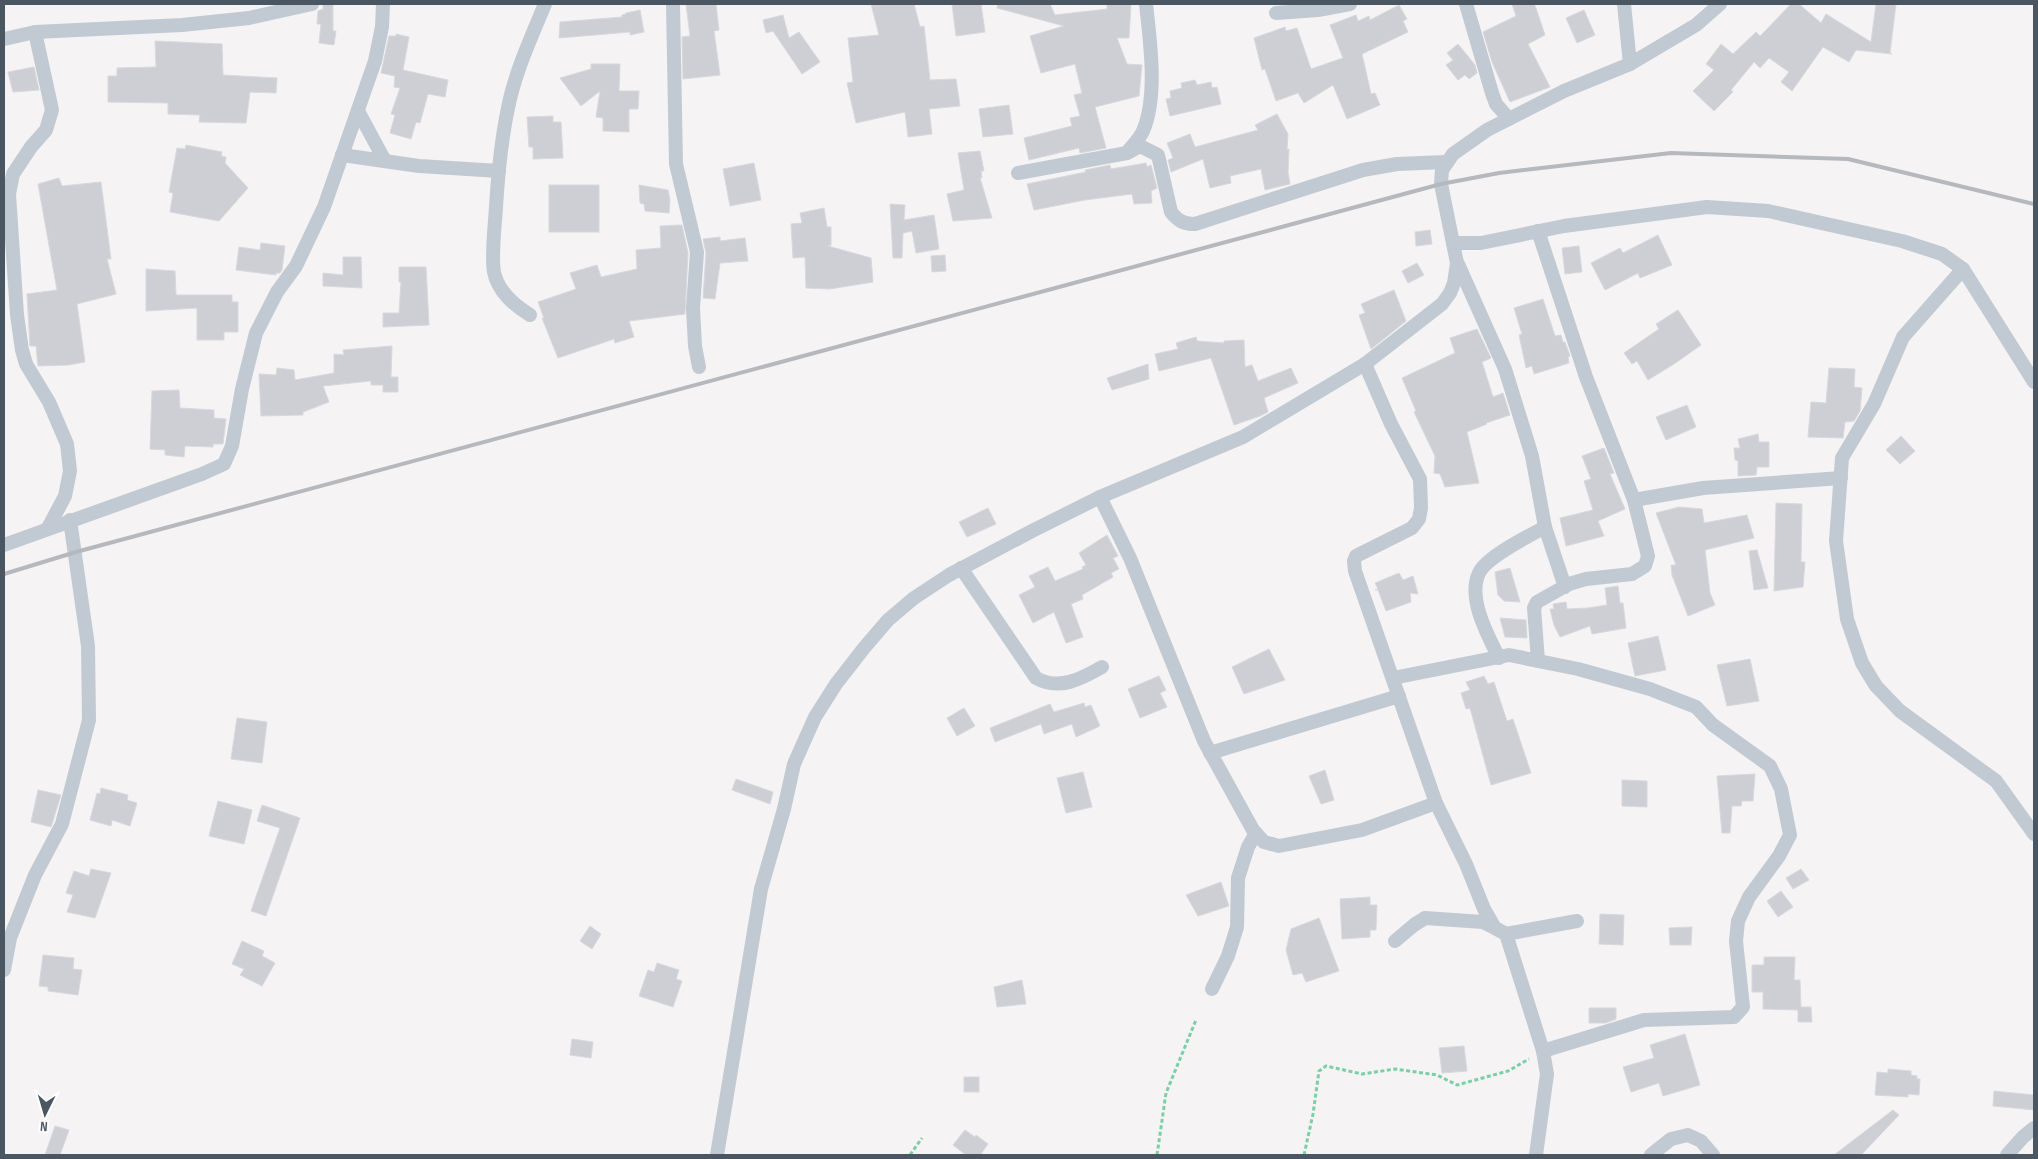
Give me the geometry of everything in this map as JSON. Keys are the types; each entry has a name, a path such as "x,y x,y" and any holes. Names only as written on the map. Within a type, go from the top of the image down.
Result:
{"street":[{"path":"4,38 35,32 191,24 249,18 312,4"},
{"path":"4,545 202,474 224,464 232,446 242,389 256,333 277,292 296,266 324,207 375,61 382,27 383,4"},
{"path":"530,314 516,306 506,296 498,283 494,272 494,233 499,171 508,107 524,56 545,4"},
{"path":"673,4 676,164 697,252 693,308 695,346 699,367"},
{"path":"1127,153 1143,133 1151,90 1146,4"},
{"path":"1276,13 1318,10 1350,4"},
{"path":"1466,4 1496,104 1509,119"},
{"path":"1624,4 1630,64"},
{"path":"1565,587 1545,527 1532,456 1505,369 1457,263 1440,184 1442,170 1453,154 1487,130 1564,91 1630,64 1696,25 1720,4"},
{"path":"35,32 52,110 46,130 31,147 13,174 9,194 17,315 22,350 26,364 49,402 67,444 70,471 65,496 48,528"},
{"path":"358,111 385,161"},
{"path":"1018,173 1127,153 1140,146 1158,155 1171,212 1185,224 1195,224 1363,170 1397,164 1446,162"},
{"path":"342,156 429,166 499,171"},
{"path":"1453,243 1481,243 1538,232 1707,207 1768,211 1902,241 1942,254 1963,269 2034,382"},
{"path":"1538,232 1586,377 1634,500 1648,556 1645,566 1632,574 1586,579 1565,587 1537,602 1534,608 1538,662"},
{"path":"717,1155 761,889 784,809 794,764 815,716 836,684 864,648 888,620 914,598 961,568 1100,497 1243,436 1365,364 1442,304 1450,294 1457,263"},
{"path":"1963,269 1903,337 1874,404 1842,458 1836,541 1847,619 1862,663 1876,686 1900,711 1996,781 2034,834"},
{"path":"1365,364 1391,424 1420,479 1419,519 1412,528 1356,556 1354,562 1355,571 1436,803 1466,864 1484,909 1500,931 1543,1051 1547,1074 1536,1155"},
{"path":"1634,500 1704,488 1841,478"},
{"path":"1100,497 1130,558 1210,753 1256,833 1264,842 1279,846 1362,830 1436,803"},
{"path":"4,970 10,938 35,875 62,824 90,720 88,646 70,520"},
{"path":"1499,658 1485,629 1477,602 1476,585 1479,572 1502,552 1545,527"},
{"path":"961,568 1036,678 1046,684 1058,684 1073,681 1102,668"},
{"path":"1393,678 1499,658 1509,654 1650,689 1696,708 1714,725 1770,766 1781,789 1790,835 1779,856 1749,897 1738,920 1736,941 1742,1007 1734,1017 1644,1020 1543,1051"},
{"path":"1210,753 1399,696"},
{"path":"1212,989 1228,956 1237,927 1238,878 1248,847 1256,833"},
{"path":"1395,941 1414,924 1424,918 1483,922 1500,931 1577,921"},
{"path":"2007,1155 2034,1128"},
{"path":"1651,1155 1671,1139 1688,1135 1701,1141 1713,1155"}],"path":[{"path":"1157,1155 1166,1093 1196,1020"},
{"path":"1304,1155 1313,1114 1319,1071 1326,1066 1362,1074 1395,1069 1437,1075 1457,1084 1508,1071 1543,1051"},
{"path":"910,1155 922,1138"}],"building":[{"path":"323,4 333,4 333,31 336,31 334,45 319,43 321,24 317,24 318,11 323,9"},
{"path":"686,4 716,4 719,30 714,31 720,75 683,79 682,37 690,36"},
{"path":"871,4 914,4 920,27 924,26 930,80 956,79 960,106 929,109 932,134 908,137 905,112 856,123 847,83 853,82 848,38 879,35"},
{"path":"952,4 981,4 985,32 956,36"},
{"path":"998,4 1050,4 1055,15 1107,9 1107,4 1131,4 1129,38 1117,38 1127,64 1142,65 1139,96 1095,107 1106,148 1080,153 1079,148 1029,160 1024,138 1072,126 1070,118 1080,116 1074,95 1082,93 1075,64 1041,73 1030,36 1064,26 997,8"},
{"path":"1512,4 1534,4 1536,8 1545,35 1528,44 1550,87 1510,102 1492,62 1483,32 1516,16"},
{"path":"1791,4 1799,4 1821,23 1826,14 1871,42 1876,4 1896,4 1890,53 1892,54 1856,50 1849,62 1823,47 1792,91 1781,82 1789,72 1769,58 1760,68 1754,62 1731,90 1733,92 1714,111 1693,91 1714,70 1706,64 1721,44 1733,54 1756,32 1760,36"},
{"path":"1399,5 1407,19 1403,21 1408,32 1362,54 1371,94 1375,93 1380,105 1347,119 1333,85 1304,103 1298,93 1276,101 1265,69 1262,70 1254,38 1285,27 1286,31 1297,28 1311,69 1343,58 1330,25 1356,15 1358,21 1369,16 1370,20"},
{"path":"640,10 644,32 630,35 630,32 559,38 560,22 622,17 626,13"},
{"path":"1584,10 1595,35 1577,43 1566,18"},
{"path":"783,15 789,38 799,32 820,62 802,74 773,31 766,33 763,20"},
{"path":"396,34 409,37 403,70 448,80 445,97 428,94 420,123 416,122 411,139 390,133 395,115 391,114 400,88 394,87 395,76 381,73 389,36 396,36"},
{"path":"155,41 222,44 223,75 277,78 276,93 250,92 246,123 199,122 200,115 168,114 168,103 108,102 108,76 117,76 117,68 156,67"},
{"path":"1458,44 1475,65 1477,73 1469,79 1465,75 1458,80 1446,65 1453,60 1447,53"},
{"path":"591,64 620,64 619,91 639,91 638,109 629,109 629,132 603,131 603,118 596,117 600,91 581,106 560,78 591,69"},
{"path":"34,67 39,90 13,92 8,72"},
{"path":"1195,80 1197,85 1211,82 1212,88 1217,87 1221,104 1170,116 1166,99 1171,98 1170,91 1182,88 1181,83"},
{"path":"1009,105 1013,134 983,137 979,109"},
{"path":"1277,114 1288,134 1287,150 1289,149 1288,172 1290,184 1265,190 1261,169 1230,176 1231,183 1210,188 1203,159 1171,172 1168,160 1173,158 1167,143 1190,134 1195,147 1258,130 1255,125"},
{"path":"553,116 553,122 561,122 563,158 533,159 533,147 529,147 527,117"},
{"path":"186,145 222,152 221,156 226,157 225,163 248,188 219,221 170,212 173,193 169,192 177,148 185,149"},
{"path":"980,151 984,171 981,171 982,178 980,178 992,218 953,221 947,194 964,190 958,153"},
{"path":"754,163 761,200 730,206 723,169"},
{"path":"1146,163 1147,167 1151,165 1157,188 1151,191 1152,203 1134,204 1132,194 1085,200 1034,210 1027,184 1110,165 1111,169"},
{"path":"59,178 62,186 101,182 111,259 107,259 116,294 77,304 85,362 68,365 38,366 36,346 30,346 27,294 57,290 38,184"},
{"path":"549,185 599,185 599,232 549,232"},
{"path":"639,185 668,190 670,200 669,213 645,211 644,204 640,203"},
{"path":"890,204 905,205 904,220 934,215 939,249 916,253 912,231 903,233 902,258 893,258"},
{"path":"824,208 827,227 831,227 831,245 828,246 871,258 873,282 830,289 806,288 805,257 793,258 791,224 802,223 800,213"},
{"path":"682,225 688,253 685,314 629,321 634,337 615,343 614,339 558,358 542,318 544,318 538,302 576,289 570,273 597,265 601,277 637,269 636,250 661,248 660,226"},
{"path":"1430,230 1432,244 1416,246 1415,232"},
{"path":"1658,235 1672,265 1640,278 1638,273 1605,290 1591,263 1620,248 1623,253"},
{"path":"720,237 720,241 745,238 748,261 720,263 715,299 703,298 706,253 703,239"},
{"path":"261,243 285,246 280,273 276,273 276,275 236,270 239,247 260,250"},
{"path":"1579,246 1582,272 1565,274 1562,248"},
{"path":"945,255 946,271 932,272 931,256"},
{"path":"343,257 361,257 362,288 323,286 323,273 343,275"},
{"path":"1417,263 1424,275 1408,283 1402,271"},
{"path":"399,267 426,267 429,325 383,327 383,313 399,313 401,282 399,282"},
{"path":"146,269 175,271 176,295 232,295 232,302 238,302 238,332 224,332 224,340 197,340 197,308 146,311"},
{"path":"1394,290 1406,321 1371,349 1359,315 1365,313 1361,304"},
{"path":"1543,299 1555,336 1561,335 1570,356 1568,357 1569,363 1534,374 1532,366 1526,368 1519,335 1522,334 1514,308"},
{"path":"1678,310 1701,345 1648,380 1637,361 1632,364 1624,353 1659,329 1656,324"},
{"path":"1477,329 1491,358 1482,362 1493,397 1503,393 1510,415 1467,432 1479,483 1445,487 1440,474 1434,473 1435,456 1414,412 1416,411 1402,378 1455,353 1450,338"},
{"path":"1196,337 1197,341 1224,343 1224,341 1244,340 1245,367 1252,365 1258,381 1291,368 1298,383 1264,398 1268,412 1234,425 1211,358 1159,371 1155,354 1178,349 1176,343"},
{"path":"392,346 391,377 398,377 398,392 383,392 383,385 371,385 371,381 323,386 329,402 303,412 303,415 261,416 259,374 276,375 277,368 294,370 295,380 334,373 334,354 344,355 343,350"},
{"path":"1148,364 1149,379 1112,390 1107,378"},
{"path":"1829,368 1855,369 1854,387 1862,388 1860,411 1854,421 1845,422 1843,438 1808,437 1811,402 1826,403"},
{"path":"179,390 180,408 214,410 214,418 226,419 223,444 213,444 213,447 185,446 184,457 165,455 165,450 150,449 152,391"},
{"path":"1687,405 1696,427 1666,440 1656,417"},
{"path":"1758,434 1759,442 1769,442 1769,467 1757,467 1756,475 1738,476 1738,461 1735,460 1734,448 1740,448 1738,439"},
{"path":"1901,436 1915,451 1900,464 1886,450"},
{"path":"1604,448 1614,473 1610,474 1625,509 1598,521 1604,536 1566,546 1560,518 1593,510 1584,481 1591,479 1582,456"},
{"path":"1776,503 1802,504 1801,562 1805,562 1803,587 1774,591"},
{"path":"1679,507 1702,509 1704,523 1747,515 1754,538 1705,550 1710,593 1715,605 1688,616 1672,575 1671,565 1676,565 1656,513"},
{"path":"988,508 996,524 967,537 959,522"},
{"path":"1107,535 1118,556 1113,558 1119,569 1111,573 1113,577 1082,595 1083,599 1071,604 1083,637 1066,643 1054,612 1033,623 1019,595 1035,587 1029,576 1048,567 1055,581 1083,569 1082,567 1086,565 1079,553"},
{"path":"1757,550 1768,588 1754,590 1749,551"},
{"path":"1510,568 1520,602 1504,601 1498,595 1495,572"},
{"path":"1399,573 1403,580 1413,576 1418,594 1410,593 1411,602 1386,611 1378,590 1375,590 1378,589 1375,583"},
{"path":"1618,586 1620,603 1623,603 1626,628 1592,634 1590,626 1560,637 1554,625 1550,609 1554,609 1553,604 1566,602 1567,609 1607,605 1605,588"},
{"path":"1500,618 1526,620 1527,638 1505,637"},
{"path":"1658,636 1666,670 1635,676 1628,643"},
{"path":"1269,649 1285,680 1244,694 1232,667"},
{"path":"1750,659 1759,701 1727,706 1717,665"},
{"path":"1159,676 1166,690 1160,693 1167,707 1140,718 1128,689"},
{"path":"1484,676 1488,684 1494,682 1507,721 1513,719 1531,773 1491,785 1470,708 1466,709 1461,693 1470,690 1466,682"},
{"path":"1084,703 1085,707 1091,705 1100,726 1076,737 1072,724 1044,734 1041,724 995,742 990,728 1050,704 1054,712"},
{"path":"964,708 975,726 957,736 947,718"},
{"path":"237,718 267,722 262,763 231,759"},
{"path":"1325,770 1334,800 1321,804 1309,776"},
{"path":"1083,772 1092,807 1066,813 1057,778"},
{"path":"1755,774 1753,801 1742,801 1741,806 1732,806 1730,833 1722,833 1717,776"},
{"path":"736,779 773,792 770,804 732,790"},
{"path":"1622,780 1647,781 1647,807 1622,806"},
{"path":"101,788 128,795 127,800 137,803 130,826 112,820 111,826 90,820 97,793 100,794"},
{"path":"38,790 61,795 51,827 31,822"},
{"path":"218,801 252,810 244,844 209,836"},
{"path":"262,805 300,818 266,916 251,911 280,828 257,821"},
{"path":"91,869 111,873 95,918 67,912 73,895 66,893 74,871 89,876"},
{"path":"1801,869 1809,880 1793,889 1786,878"},
{"path":"1221,882 1229,906 1198,916 1186,895"},
{"path":"1781,891 1793,907 1778,917 1767,901"},
{"path":"1370,897 1370,905 1377,905 1376,930 1370,930 1370,937 1342,939 1340,899"},
{"path":"1600,914 1624,915 1623,945 1599,944"},
{"path":"1319,918 1339,971 1306,982 1302,973 1293,975 1286,950 1291,929"},
{"path":"590,926 601,934 592,949 580,941"},
{"path":"1692,927 1691,945 1670,945 1669,928"},
{"path":"242,941 264,951 262,956 275,963 262,986 240,975 244,969 232,964"},
{"path":"43,955 74,958 73,969 82,970 78,995 48,991 48,987 39,986"},
{"path":"1764,957 1795,957 1794,980 1800,980 1801,1007 1811,1007 1812,1022 1798,1022 1798,1010 1763,1009 1763,992 1752,992 1752,965 1764,965"},
{"path":"657,963 679,970 676,979 682,981 673,1007 639,996 648,970 654,972"},
{"path":"1022,980 1026,1004 997,1007 994,987"},
{"path":"1589,1008 1616,1008 1616,1019 1606,1023 1589,1023"},
{"path":"1685,1034 1700,1085 1663,1096 1659,1083 1631,1092 1623,1067 1654,1058 1650,1045"},
{"path":"572,1039 593,1042 591,1058 570,1055"},
{"path":"1464,1046 1467,1071 1442,1073 1439,1048"},
{"path":"1888,1069 1911,1071 1911,1075 1917,1076 1917,1079 1920,1079 1919,1095 1908,1094 1908,1097 1875,1095 1877,1072 1888,1073"},
{"path":"964,1077 979,1077 979,1092 964,1092"},
{"path":"1994,1091 2034,1095 2034,1110 1993,1106"},
{"path":"1893,1110 1899,1115 1861,1155 1834,1155"},
{"path":"55,1126 69,1130 60,1155 45,1155"},
{"path":"965,1130 988,1144 980,1155 966,1155 953,1145"}],"railway":[{"path":"4,574 76,552 1441,184 1499,173 1671,153 1848,159 2034,204"}]}
